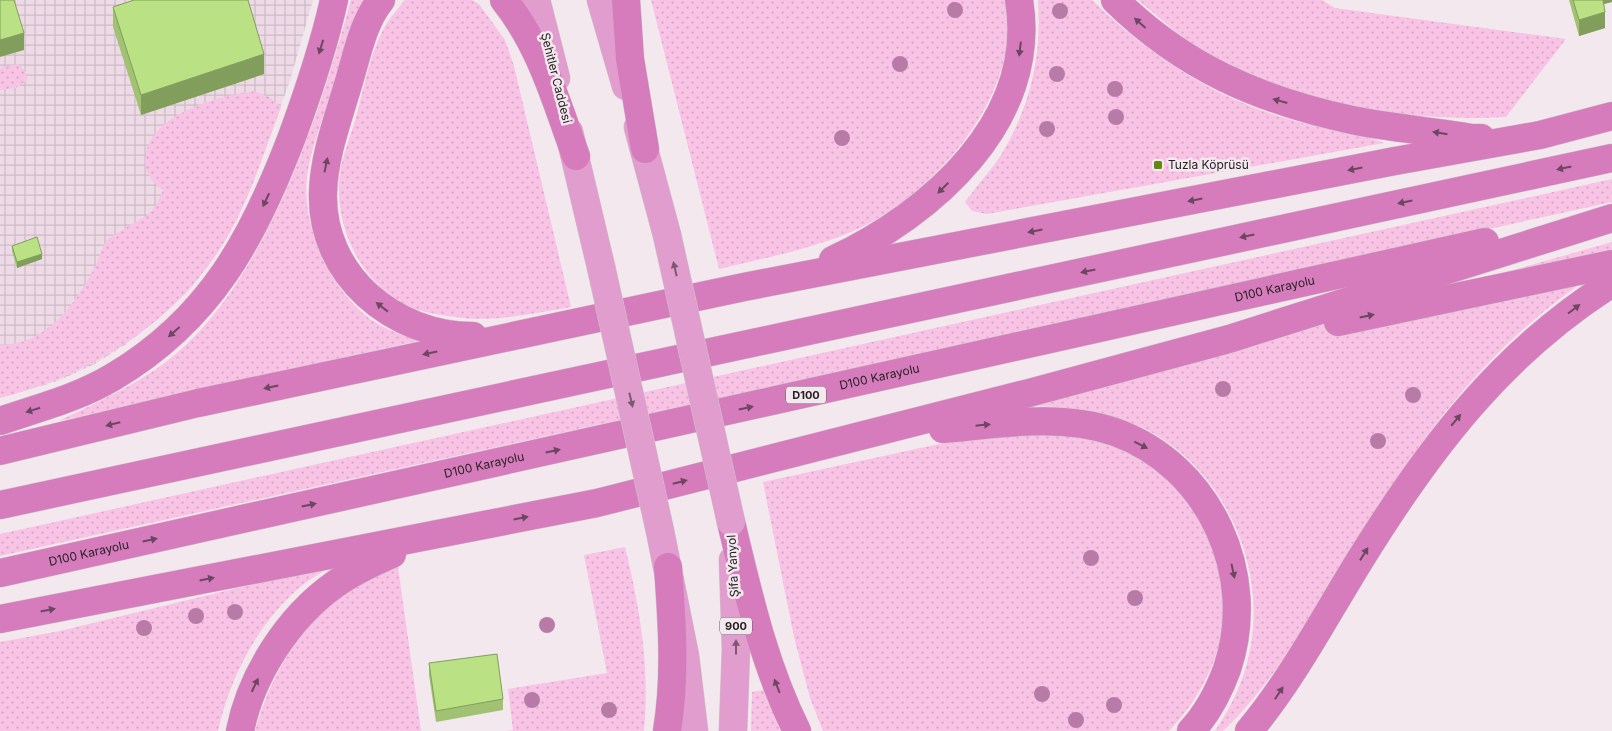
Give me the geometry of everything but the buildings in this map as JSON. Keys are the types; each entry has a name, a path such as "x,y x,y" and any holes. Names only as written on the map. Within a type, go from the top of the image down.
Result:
{"highway":[{"path":"0,421 63,400 111,378 149,354 186,321 219,283 248,239 275,180 304,102 334,0"},
{"path":"381,0 366,28 324,169 324,216 329,239 339,259 354,281 371,299 408,324 430,332 456,336 484,336 546,329"},
{"path":"504,0 527,31 538,54 576,156"},
{"path":"626,0 630,59 645,149"},
{"path":"744,287 801,273 862,247 890,231 941,191 981,145 996,121 1009,93 1018,66 1021,39 1019,0"},
{"path":"1115,0 1145,28 1192,62 1246,89 1271,98 1354,120 1472,138 1540,135"},
{"path":"0,451 198,403 744,287 1395,161 1540,135 1612,116"},
{"path":"0,505 1612,158"},
{"name":"D100 Karayolu","path":"0,573 977,357 1612,214"},
{"path":"0,619 597,503 1131,365 1324,310 1612,218"},
{"path":"1131,365 1612,264"},
{"path":"1250,731 1274,701 1299,663 1401,494 1440,440 1486,387 1530,344 1578,306 1612,283"},
{"path":"813,448 941,429 1017,421 1048,421 1095,426 1117,433 1160,455 1194,486 1217,523 1234,570 1237,593 1236,637 1230,659 1222,683 1209,707 1191,731"},
{"path":"731,522 749,598 768,662 797,731"},
{"path":"240,731 251,694 286,631 309,606 333,585 358,570 408,547 488,524"},
{"path":"667,731 672,695 673,652 668,567"}],"main road":[{"name":"Şehitler Caddesi","path":"536,0 576,156 668,567 685,656 694,731"},
{"path":"601,0 645,149"},
{"name":"Şifa Yanyol","path":"645,149 667,234 731,522 736,649 733,731"}],"shaded area":[{"path":"0,0 313,0 290,81 236,221 191,288 157,320 125,345 95,364 58,381 0,398"},
{"path":"351,0 366,0 347,47 311,155 306,196 309,218 324,260 348,298 363,313 380,325 418,341 59,421 120,391 164,364 209,320 238,281 264,237 306,141 324,92"},
{"path":"405,0 472,0 479,4 505,40 514,66 571,307 484,319 469,319 422,311 404,304 388,293 374,280 352,247 345,229 341,210 339,191 341,166 377,43 386,25"},
{"path":"651,0 1005,0 1008,26 1007,42 1001,70 990,98 975,125 956,151 912,195 887,213 862,227 827,241 791,252 719,269"},
{"path":"1038,0 1092,0 1136,39 1159,56 1183,72 1233,99 1288,119 1361,135 1384,143 987,214 972,211 965,202 1004,150 1028,96 1036,59 1039,20"},
{"path":"1138,0 1322,0 1335,8 1566,39 1506,117 1428,116 1388,112 1349,105 1272,83 1235,67 1201,49 1176,32"},
{"path":"18,64 26,72 27,80 16,88 0,90 0,68"},
{"path":"254,91 269,97 281,107 243,207 216,254 193,284 167,311 138,335 106,356 72,373 37,387 0,398 0,345 17,343 32,338 58,320 69,308 87,281 108,239 146,216 155,207 163,190 148,175 145,160 151,140 174,117 190,109 223,97"},
{"path":"1612,179 1612,202 0,556 0,534"},
{"path":"1612,242 1612,263 1571,290 1535,319 1470,382 1415,453 1388,492 1315,611 1264,686 1223,731 1215,731 1240,685 1249,655 1254,622 1252,588 1246,555 1234,524 1217,494 1197,468 1172,445 1143,428 1104,414 1036,406"},
{"path":"1025,433 1090,436 1124,449 1148,463 1170,481 1188,503 1203,527 1215,553 1222,580 1224,609 1220,643 1215,659 1200,691 1169,731 823,731 810,698 794,637 763,482 953,441"},
{"path":"625,547 635,592 645,661 646,707 644,731 505,731 513,730 508,689 607,673 584,555"},
{"path":"333,565 307,581 288,598 261,631 249,650 230,690 218,731 0,731 0,642 60,631"},
{"path":"398,567 421,731 255,731 275,678 289,653 306,630 346,592 371,578"},
{"path":"764,690 780,731 751,731 752,692"}],"place":[{"name":"Tuzla Köprüsü","path":"1158,165"}]}
